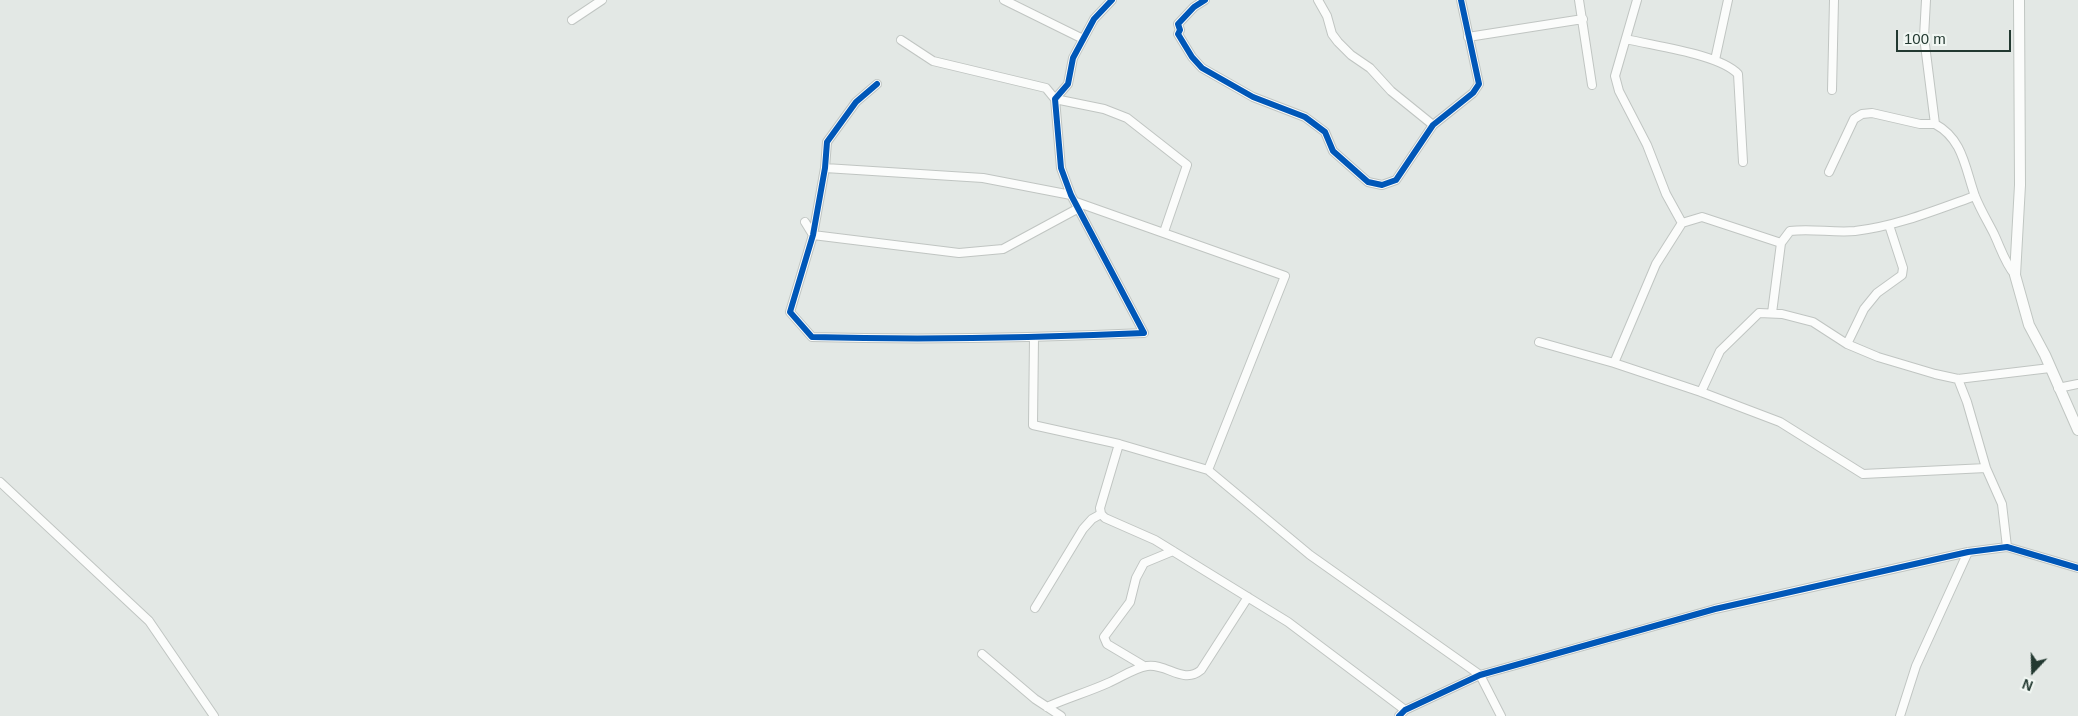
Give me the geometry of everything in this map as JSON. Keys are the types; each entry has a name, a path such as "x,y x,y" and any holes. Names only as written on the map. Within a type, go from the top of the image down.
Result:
{"street":[{"path":"572,20 602,0"},
{"path":"1004,0 1083,39"},
{"path":"1055,99 1068,84 1073,58 1094,19 1112,0"},
{"path":"1206,0 1194,7 1178,24 1180,30 1178,34 1192,57 1202,68 1253,97 1305,117 1325,132 1333,151 1368,182 1382,185 1396,180 1433,125 1473,93 1479,84 1460,0"},
{"path":"1318,0 1327,16 1332,34 1338,42 1351,56 1370,68 1391,91 1433,125"},
{"path":"1580,0 1592,86"},
{"path":"1636,0 1615,76 1619,91 1647,145 1666,194 1682,222"},
{"path":"1715,60 1728,0"},
{"path":"1832,90 1834,0"},
{"path":"1926,0 1924,36 1935,124"},
{"path":"2019,0 2020,185 2015,276 2029,325 2078,430"},
{"path":"1468,37 1583,20"},
{"path":"1626,39 1715,60 1732,67 1738,74 1743,162"},
{"path":"877,84 856,102 827,142 826,168 813,235 790,312 812,337 894,339 1034,338 1144,333 1071,195 1061,168 1055,99 1046,88 933,61 901,40"},
{"path":"1055,99 1104,109 1128,118 1186,165 1164,232"},
{"path":"1830,172 1854,119 1862,114 1872,113 1920,124 1935,124 1946,130 1969,171 1976,196 2006,264 2015,276"},
{"path":"826,168 983,178 1071,195"},
{"path":"1772,313 1782,243 1790,231 1854,231 1889,225 1906,221 1976,196"},
{"path":"813,235 959,253 1003,249 1077,206 1164,232 1285,276 1208,470"},
{"path":"1614,363 1656,264 1682,222 1702,217 1782,243"},
{"path":"805,222 813,235"},
{"path":"1848,344 1864,309 1877,293 1902,275 1903,268 1889,225"},
{"path":"1701,392 1720,351 1759,313 1772,313 1813,322 1848,344 1894,362 1958,379 2050,368"},
{"path":"1034,338 1033,425 1119,444 1208,470 1310,555 1480,676 1501,716"},
{"path":"1539,342 1614,363 1701,392 1780,422 1863,474 1986,468"},
{"path":"1958,379 1968,402 1986,468 2002,504 2008,547"},
{"path":"2058,388 2078,384"},
{"path":"1100,514 1100,508 1119,444"},
{"path":"0,482 148,621 214,716"},
{"path":"1100,514 1155,540 1288,622 1402,713 1480,676 1714,609 1968,552 2008,547 2078,568"},
{"path":"1035,608 1083,529 1092,519 1100,514"},
{"path":"1144,666 1107,644 1104,637 1130,602 1136,578 1144,563 1173,551"},
{"path":"1900,716 1916,666 1968,552"},
{"path":"1047,707 1108,683 1144,666 1154,665 1186,676 1194,675 1201,670 1248,598"},
{"path":"982,654 1009,678 1061,716"}],"cycle path":[{"path":"877,84 856,102 827,142 825,168 813,235 790,312 812,337 978,338 1144,333 1071,195 1061,168 1055,99 1068,84 1073,58 1094,19 1112,0"},
{"path":"1205,0 1194,7 1178,24 1180,30 1178,34 1192,57 1202,68 1253,97 1305,117 1325,132 1333,151 1368,182 1382,185 1396,180 1433,125 1473,93 1479,84 1461,0"},
{"path":"1399,716 1405,710 1480,675 1715,609 1968,552 2007,547 2078,568"}]}
